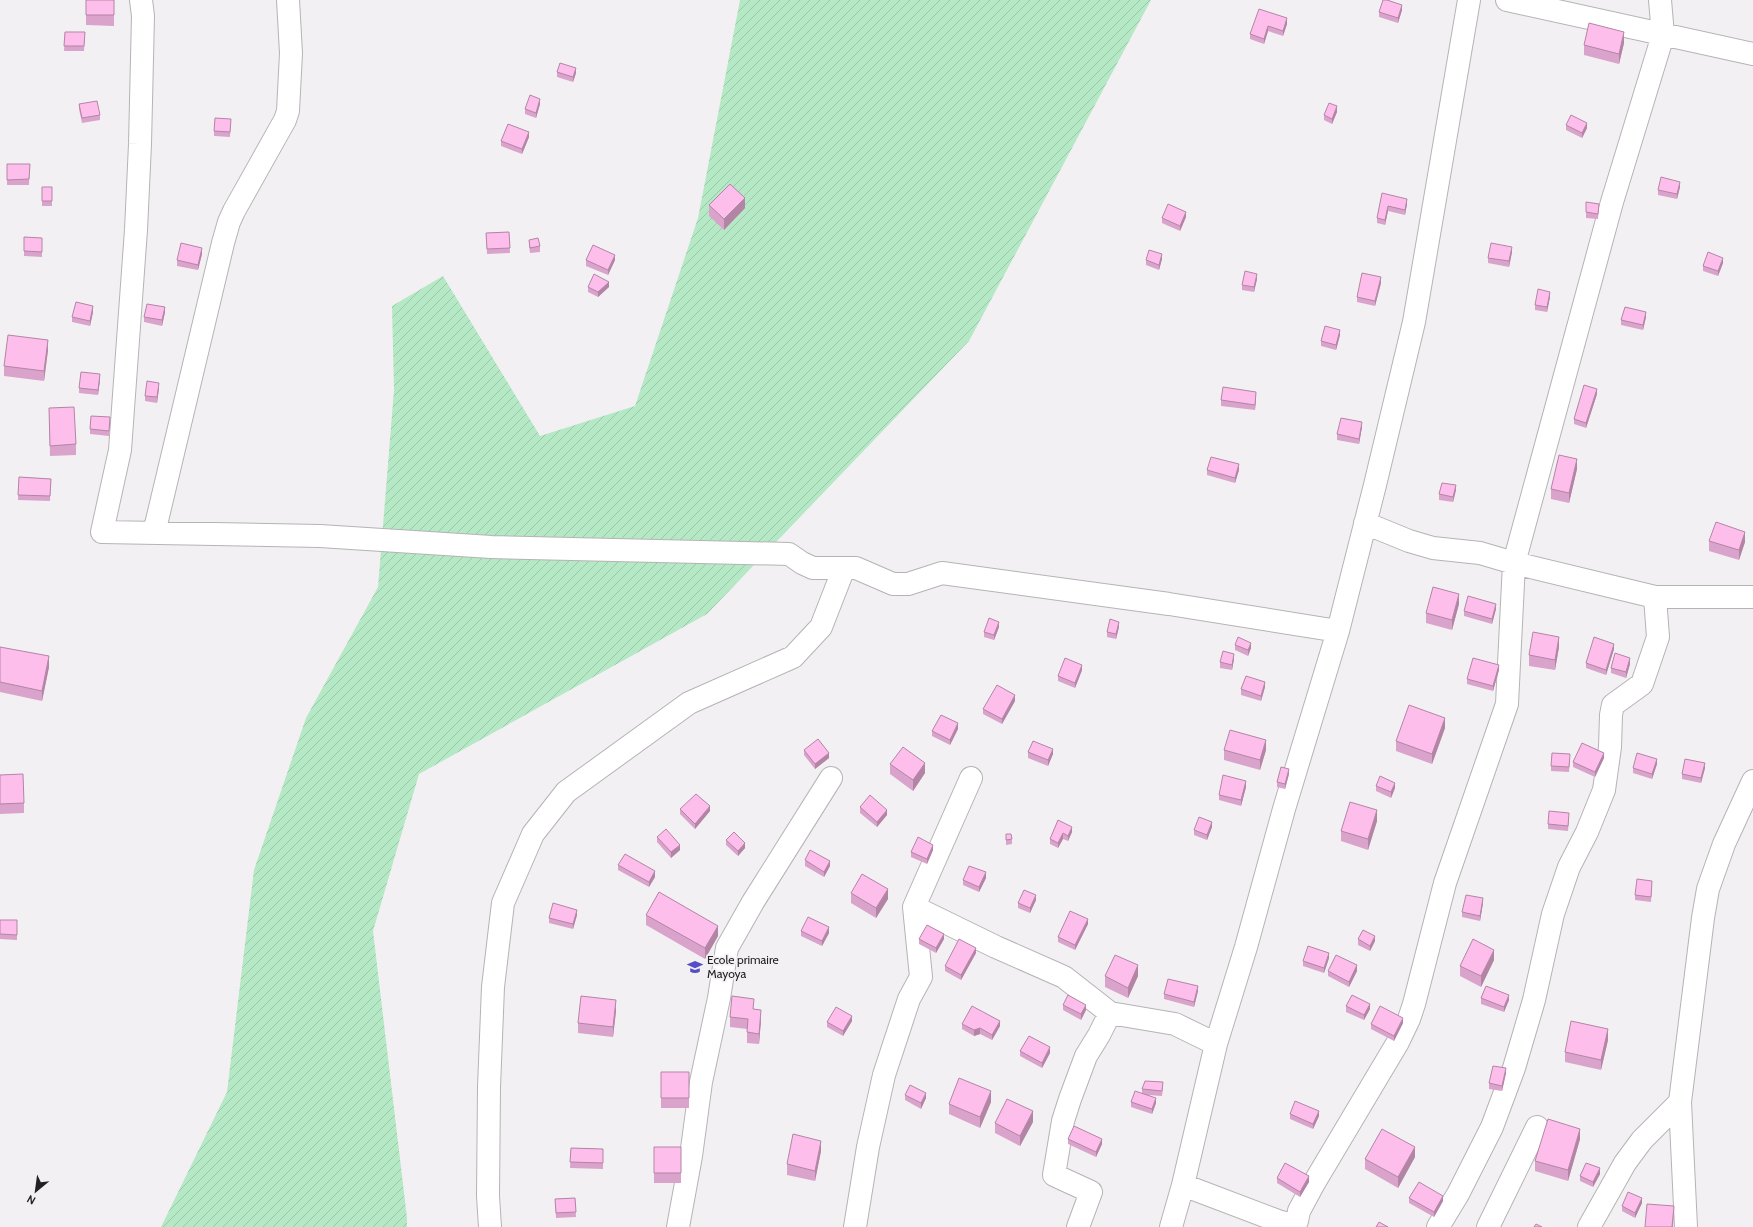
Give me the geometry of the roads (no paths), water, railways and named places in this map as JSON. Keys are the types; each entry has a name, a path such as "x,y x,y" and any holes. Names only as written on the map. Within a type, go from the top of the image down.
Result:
{"street":[{"path":"141,0 143,16 139,152 120,450 102,532 320,536 491,547 788,554 813,568 856,568 893,584 908,584 942,573 1176,605 1338,631"},
{"path":"154,533 229,222 285,120 288,111 291,53 288,0"},
{"path":"1171,1227 1183,1185 1216,1044 1246,947 1284,809 1338,631 1414,322 1469,0"},
{"path":"1507,0 1753,54"},
{"path":"1183,1185 1278,1221 1289,1224 1302,1224 1299,1211 1314,1183 1398,1042 1409,1019 1445,883 1507,704 1514,563 1612,202 1663,35 1660,0"},
{"path":"1365,523 1409,541 1433,548 1480,553 1514,563 1654,597 1753,597"},
{"path":"490,1227 488,1196 488,1087 493,987 503,903 533,834 566,792 689,703 792,657 820,627 844,568"},
{"path":"1438,1227 1458,1194 1492,1127 1514,1068 1534,1000 1552,914 1569,867 1587,832 1604,790 1610,747 1611,715 1613,705 1642,684 1658,637 1654,597"},
{"path":"678,1227 691,1156 701,1082 719,998 727,948 753,902 830,778"},
{"path":"855,1227 868,1147 884,1075 909,999 921,977 919,944 914,907 971,778"},
{"path":"1686,1227 1680,1102 1708,889 1724,844 1753,781"},
{"path":"914,907 996,947 1064,977 1110,1012 1175,1024 1216,1044"},
{"path":"1078,1227 1091,1192 1054,1175 1064,1121 1070,1099 1086,1056 1099,1035 1110,1012"},
{"path":"1589,1227 1625,1163 1642,1140 1680,1102"},
{"path":"1488,1227 1538,1127"}],"place":[{"name":"Ecole primaire Mayoya","path":"695,967"}]}
